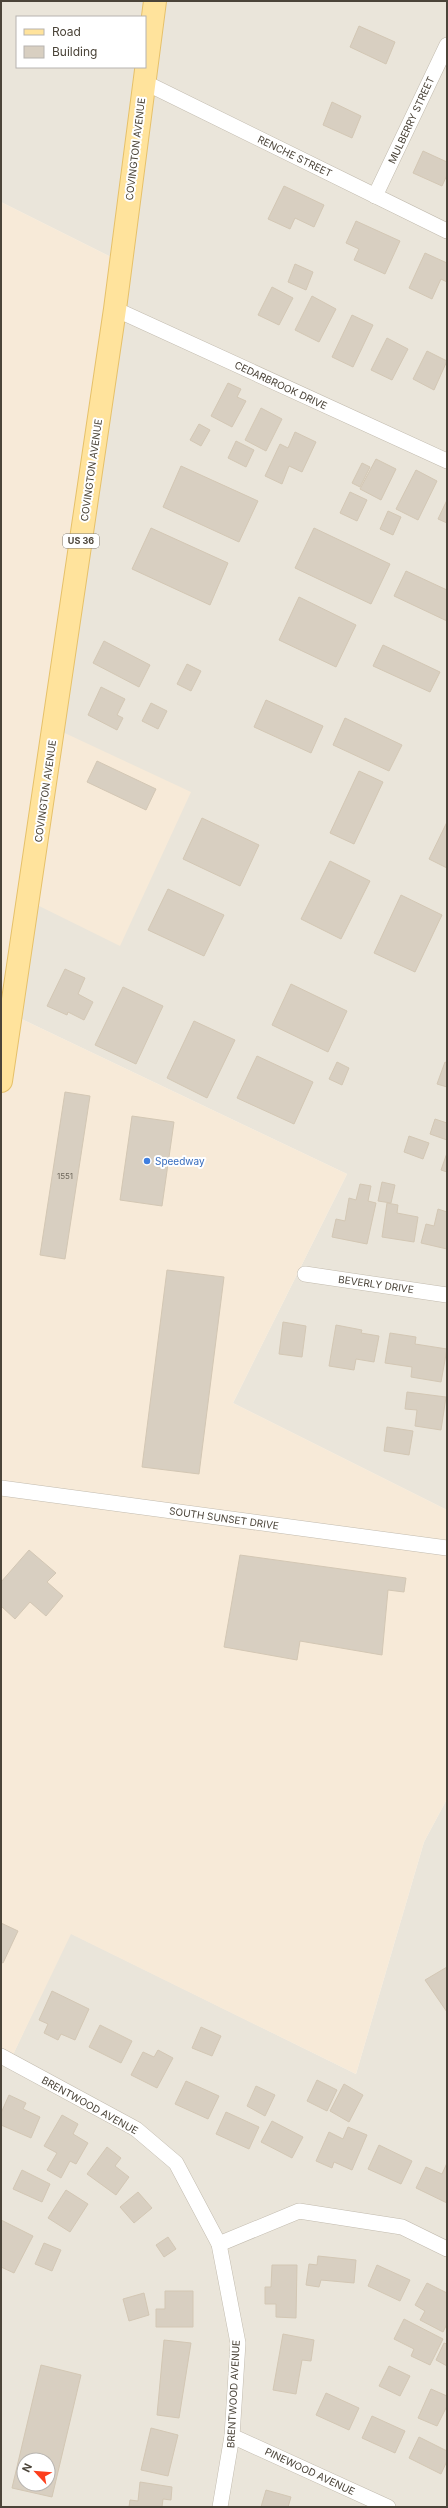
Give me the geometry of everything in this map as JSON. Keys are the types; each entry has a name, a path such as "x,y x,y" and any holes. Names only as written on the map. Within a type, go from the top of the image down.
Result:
{"main road":[{"name":"COVINGTON AVENUE","path":"146,67 155,1"},
{"name":"COVINGTON AVENUE","path":"1,1081 115,309 146,68"}],"street":[{"name":"MULBERRY STREET","path":"375,196 447,45"},
{"name":"RENCHE STREET","path":"144,82 447,231"},
{"name":"CEDARBROOK DRIVE","path":"115,309 447,461"},
{"name":"BEVERLY DRIVE","path":"305,1274 447,1294"},
{"name":"SOUTH SUNSET DRIVE","path":"1,1488 447,1548"},
{"name":"BRENTWOOD AVENUE","path":"1,2056 136,2129 176,2163 218,2244 238,2343 232,2436 220,2507"},
{"path":"218,2244 299,2211 402,2227 447,2249"},
{"name":"PINEWOOD AVENUE","path":"232,2436 388,2507"}],"shaded area":[{"path":"1,1 447,1 447,1510 233,1403 347,1174 11,1014 121,262 1,202"},
{"path":"1,202 121,262 54,728 191,792 120,946 29,901 11,1014 347,1174 233,1403 447,1510 447,1799 424,1842 356,2074 71,1934 10,2061 1,2056"},
{"path":"447,1799 447,2507 1,2507 1,2056 10,2061 70,1933 356,2074 424,1842"}],"building":[{"path":"359,26 395,42 386,64 350,47"},
{"path":"332,102 361,116 352,138 323,125"},
{"path":"423,151 447,162 447,175 442,186 413,173"},
{"path":"284,186 324,205 314,227 295,218 290,229 268,219"},
{"path":"356,221 400,241 385,274 354,260 359,249 346,243"},
{"path":"425,253 447,263 447,282 441,279 432,299 409,288"},
{"path":"295,264 313,272 306,290 288,282"},
{"path":"272,287 293,298 279,325 258,315"},
{"path":"312,296 336,309 319,342 295,330"},
{"path":"352,315 373,325 353,367 332,357"},
{"path":"387,338 408,349 392,380 371,370"},
{"path":"427,351 447,361 434,390 413,379"},
{"path":"228,383 241,389 237,397 246,401 232,427 211,416"},
{"path":"261,408 282,419 266,451 245,440"},
{"path":"199,424 210,430 201,446 190,440"},
{"path":"295,432 316,442 302,472 289,466 282,484 265,476 280,444 288,448"},
{"path":"236,441 254,450 246,467 228,458"},
{"path":"376,459 396,469 381,500 360,489"},
{"path":"362,463 370,467 360,487 352,483"},
{"path":"181,466 258,501 239,542 163,507"},
{"path":"416,470 437,481 418,520 396,509"},
{"path":"350,492 367,500 357,521 340,513"},
{"path":"447,500 447,523 438,519"},
{"path":"388,511 401,517 393,535 380,529"},
{"path":"151,528 228,563 210,605 132,569"},
{"path":"314,528 390,564 371,604 295,568"},
{"path":"406,571 447,590 447,621 394,596"},
{"path":"299,597 356,625 336,667 279,640"},
{"path":"104,641 150,665 139,687 93,663"},
{"path":"383,645 440,672 430,692 373,666"},
{"path":"187,664 201,671 191,691 177,684"},
{"path":"101,687 125,699 117,715 123,718 117,730 88,715"},
{"path":"266,700 323,726 311,753 254,727"},
{"path":"151,703 167,711 158,729 142,721"},
{"path":"345,718 402,745 389,771 333,745"},
{"path":"97,761 156,789 146,810 87,782"},
{"path":"359,771 383,782 354,844 330,833"},
{"path":"202,818 259,845 240,886 183,859"},
{"path":"447,822 447,868 429,859"},
{"path":"330,861 370,881 341,939 301,919"},
{"path":"168,889 224,915 204,956 148,930"},
{"path":"401,895 442,915 415,972 374,953"},
{"path":"65,969 85,978 78,994 93,1002 84,1020 68,1012 67,1015 47,1006"},
{"path":"291,984 347,1011 328,1052 272,1025"},
{"path":"123,987 163,1006 136,1064 95,1045"},
{"path":"194,1021 235,1040 207,1098 167,1078"},
{"path":"257,1056 313,1082 294,1124 237,1098"},
{"path":"337,1062 349,1068 342,1085 329,1079"},
{"path":"445,1062 447,1063 447,1087 437,1084"},
{"path":"65,1092 90,1096 65,1259 40,1255"},
{"name":"Speedway","path":"132,1116 174,1122 162,1206 120,1200"},
{"path":"435,1119 447,1123 447,1140 430,1134"},
{"path":"409,1136 429,1143 423,1159 404,1152"},
{"path":"447,1153 447,1172 441,1170"},
{"path":"382,1182 395,1185 391,1203 378,1201"},
{"path":"360,1184 371,1186 368,1201 376,1203 367,1244 332,1237 336,1219 345,1221 349,1198 356,1200"},
{"path":"387,1203 398,1205 397,1213 418,1217 414,1242 382,1237"},
{"path":"438,1209 447,1212 447,1249 421,1243 426,1224 434,1226"},
{"path":"167,1270 224,1277 199,1474 142,1467"},
{"path":"283,1322 306,1326 302,1357 279,1354"},
{"path":"336,1325 362,1330 361,1333 379,1336 374,1362 356,1359 354,1370 329,1366"},
{"path":"390,1333 416,1337 415,1344 447,1349 441,1382 411,1377 412,1367 385,1363"},
{"path":"407,1392 446,1397 441,1430 415,1426 417,1410 405,1409"},
{"path":"387,1427 413,1431 409,1455 384,1451"},
{"path":"29,1550 56,1573 47,1582 63,1596 46,1616 30,1602 15,1619 1,1606 1,1582"},
{"path":"240,1555 406,1578 404,1592 388,1590 382,1655 300,1641 297,1660 224,1647"},
{"path":"1,1923 18,1931 3,1963 1,1962"},
{"path":"447,1967 447,2012 425,1980"},
{"path":"52,1991 89,2009 75,2040 61,2034 58,2040 44,2033 48,2024 39,2020"},
{"path":"100,2025 132,2041 121,2063 89,2047"},
{"path":"201,2027 221,2036 212,2056 192,2048"},
{"path":"158,2050 173,2058 157,2088 131,2075 143,2052 154,2057"},
{"path":"317,2080 337,2090 327,2111 307,2101"},
{"path":"186,2081 219,2096 208,2119 175,2104"},
{"path":"344,2084 363,2095 349,2122 330,2111"},
{"path":"256,2086 275,2095 265,2116 247,2106"},
{"path":"9,2095 26,2103 23,2109 40,2117 31,2138 1,2125 1,2113"},
{"path":"226,2112 259,2127 249,2149 216,2134"},
{"path":"62,2115 78,2124 73,2134 88,2143 76,2164 70,2161 61,2178 47,2170 57,2153 44,2146"},
{"path":"272,2121 303,2137 292,2158 261,2142"},
{"path":"348,2127 367,2135 352,2170 334,2162 332,2168 316,2161 329,2132 343,2139"},
{"path":"379,2145 412,2161 401,2184 368,2169"},
{"path":"107,2147 121,2158 115,2166 129,2177 116,2195 87,2174"},
{"path":"447,2163 447,2203 416,2188 426,2167 442,2174"},
{"path":"22,2170 50,2184 42,2202 13,2189"},
{"path":"66,2190 88,2204 70,2232 48,2218"},
{"path":"138,2192 152,2208 134,2223 120,2207"},
{"path":"1,2220 33,2236 14,2273 1,2267"},
{"path":"168,2237 176,2249 164,2257 156,2245"},
{"path":"44,2243 61,2250 52,2271 35,2264"},
{"path":"318,2256 356,2260 354,2283 321,2280 319,2287 306,2285 309,2264 317,2265"},
{"path":"272,2265 297,2265 296,2318 276,2317 276,2304 265,2304 265,2287 271,2287"},
{"path":"377,2265 410,2280 400,2301 368,2286"},
{"path":"427,2283 447,2293 447,2324 443,2332 420,2320 425,2311 415,2305"},
{"path":"165,2291 193,2291 193,2327 156,2327 156,2309 165,2309"},
{"path":"144,2293 149,2315 129,2321 123,2299"},
{"path":"404,2319 443,2339 430,2365 411,2356 414,2349 394,2339"},
{"path":"283,2334 314,2340 311,2361 302,2360 296,2394 273,2390"},
{"path":"164,2340 191,2343 179,2418 157,2415"},
{"path":"444,2343 447,2344 447,2366 436,2360"},
{"path":"41,2365 81,2375 56,2480 56,2452 20,2452"},
{"path":"389,2366 410,2376 400,2396 379,2386"},
{"path":"431,2389 447,2396 447,2406 437,2426 418,2418"},
{"path":"326,2393 359,2408 349,2430 316,2415"},
{"path":"372,2416 405,2431 395,2453 362,2438"},
{"path":"151,2428 178,2435 168,2476 141,2470"},
{"path":"419,2437 447,2451 447,2461 441,2474 409,2458"},
{"path":"16,2471 16,2489 12,2488"},
{"path":"140,2482 172,2487 171,2500 163,2499 162,2507 129,2507 130,2500 138,2501"},
{"path":"266,2490 291,2497 288,2507 261,2507"},
{"path":"30,2492 53,2492 52,2497"}],"place":[{"name":"Speedway","path":"147,1161"}]}
